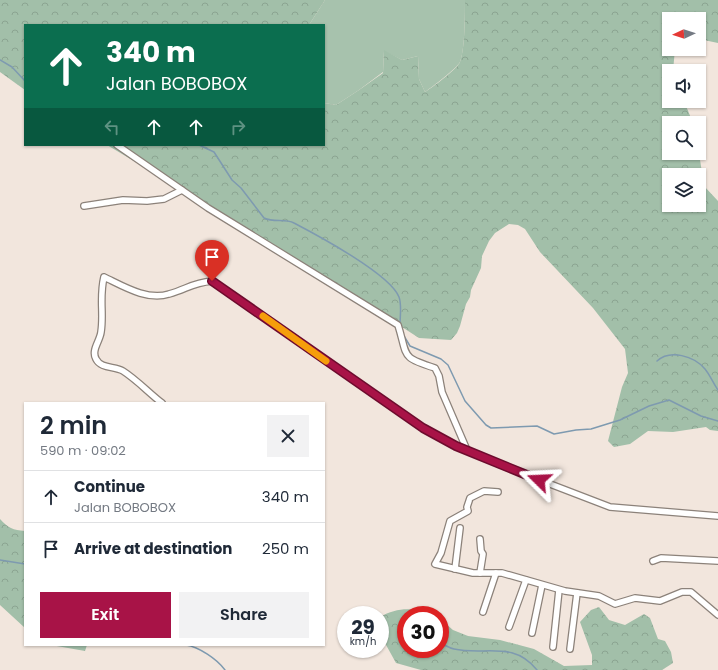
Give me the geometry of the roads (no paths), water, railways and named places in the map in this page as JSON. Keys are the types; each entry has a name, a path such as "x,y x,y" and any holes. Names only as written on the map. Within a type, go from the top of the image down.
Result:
{"street":[{"path":"118,146 208,208 398,325 404,350 412,361 435,368 439,376 442,392 467,450"},
{"path":"84,206 123,200 164,199 182,190"},
{"path":"161,402 124,372 102,365 96,360 94,355 96,345 102,332 100,301 104,277 138,293 156,295 168,295 196,282 212,281 423,428 467,450 511,470 610,507 718,516"},
{"path":"498,492 484,491 475,494 468,501 468,512 450,521 441,553 435,564 480,573 496,573 559,590 600,596 615,604 635,598 660,602 682,592 691,592 718,615"},
{"path":"455,569 460,528"},
{"path":"480,539 481,551 483,554 480,573"},
{"path":"653,561 660,558 718,561"},
{"path":"483,612 496,573"},
{"path":"509,627 526,580"},
{"path":"532,633 542,585"},
{"path":"553,647 559,590"},
{"path":"570,649 576,593"}],"waterway":[{"path":"0,60 12,67 24,80"},
{"path":"201,146 214,152 232,180 241,188 264,218 294,223 352,256 382,277 393,288 399,297 401,307 400,325"},
{"path":"404,336 410,346 441,359 448,365 465,401 486,425 491,428 537,426 554,434 591,429 620,420 649,406 669,400 701,416 718,421"},
{"path":"657,361 668,355 682,356 695,361 705,369 718,390"},
{"path":"0,560 24,564"},
{"path":"191,646 207,654 225,670"},
{"path":"449,648 465,651 508,652 518,655 528,661 537,670"}]}
